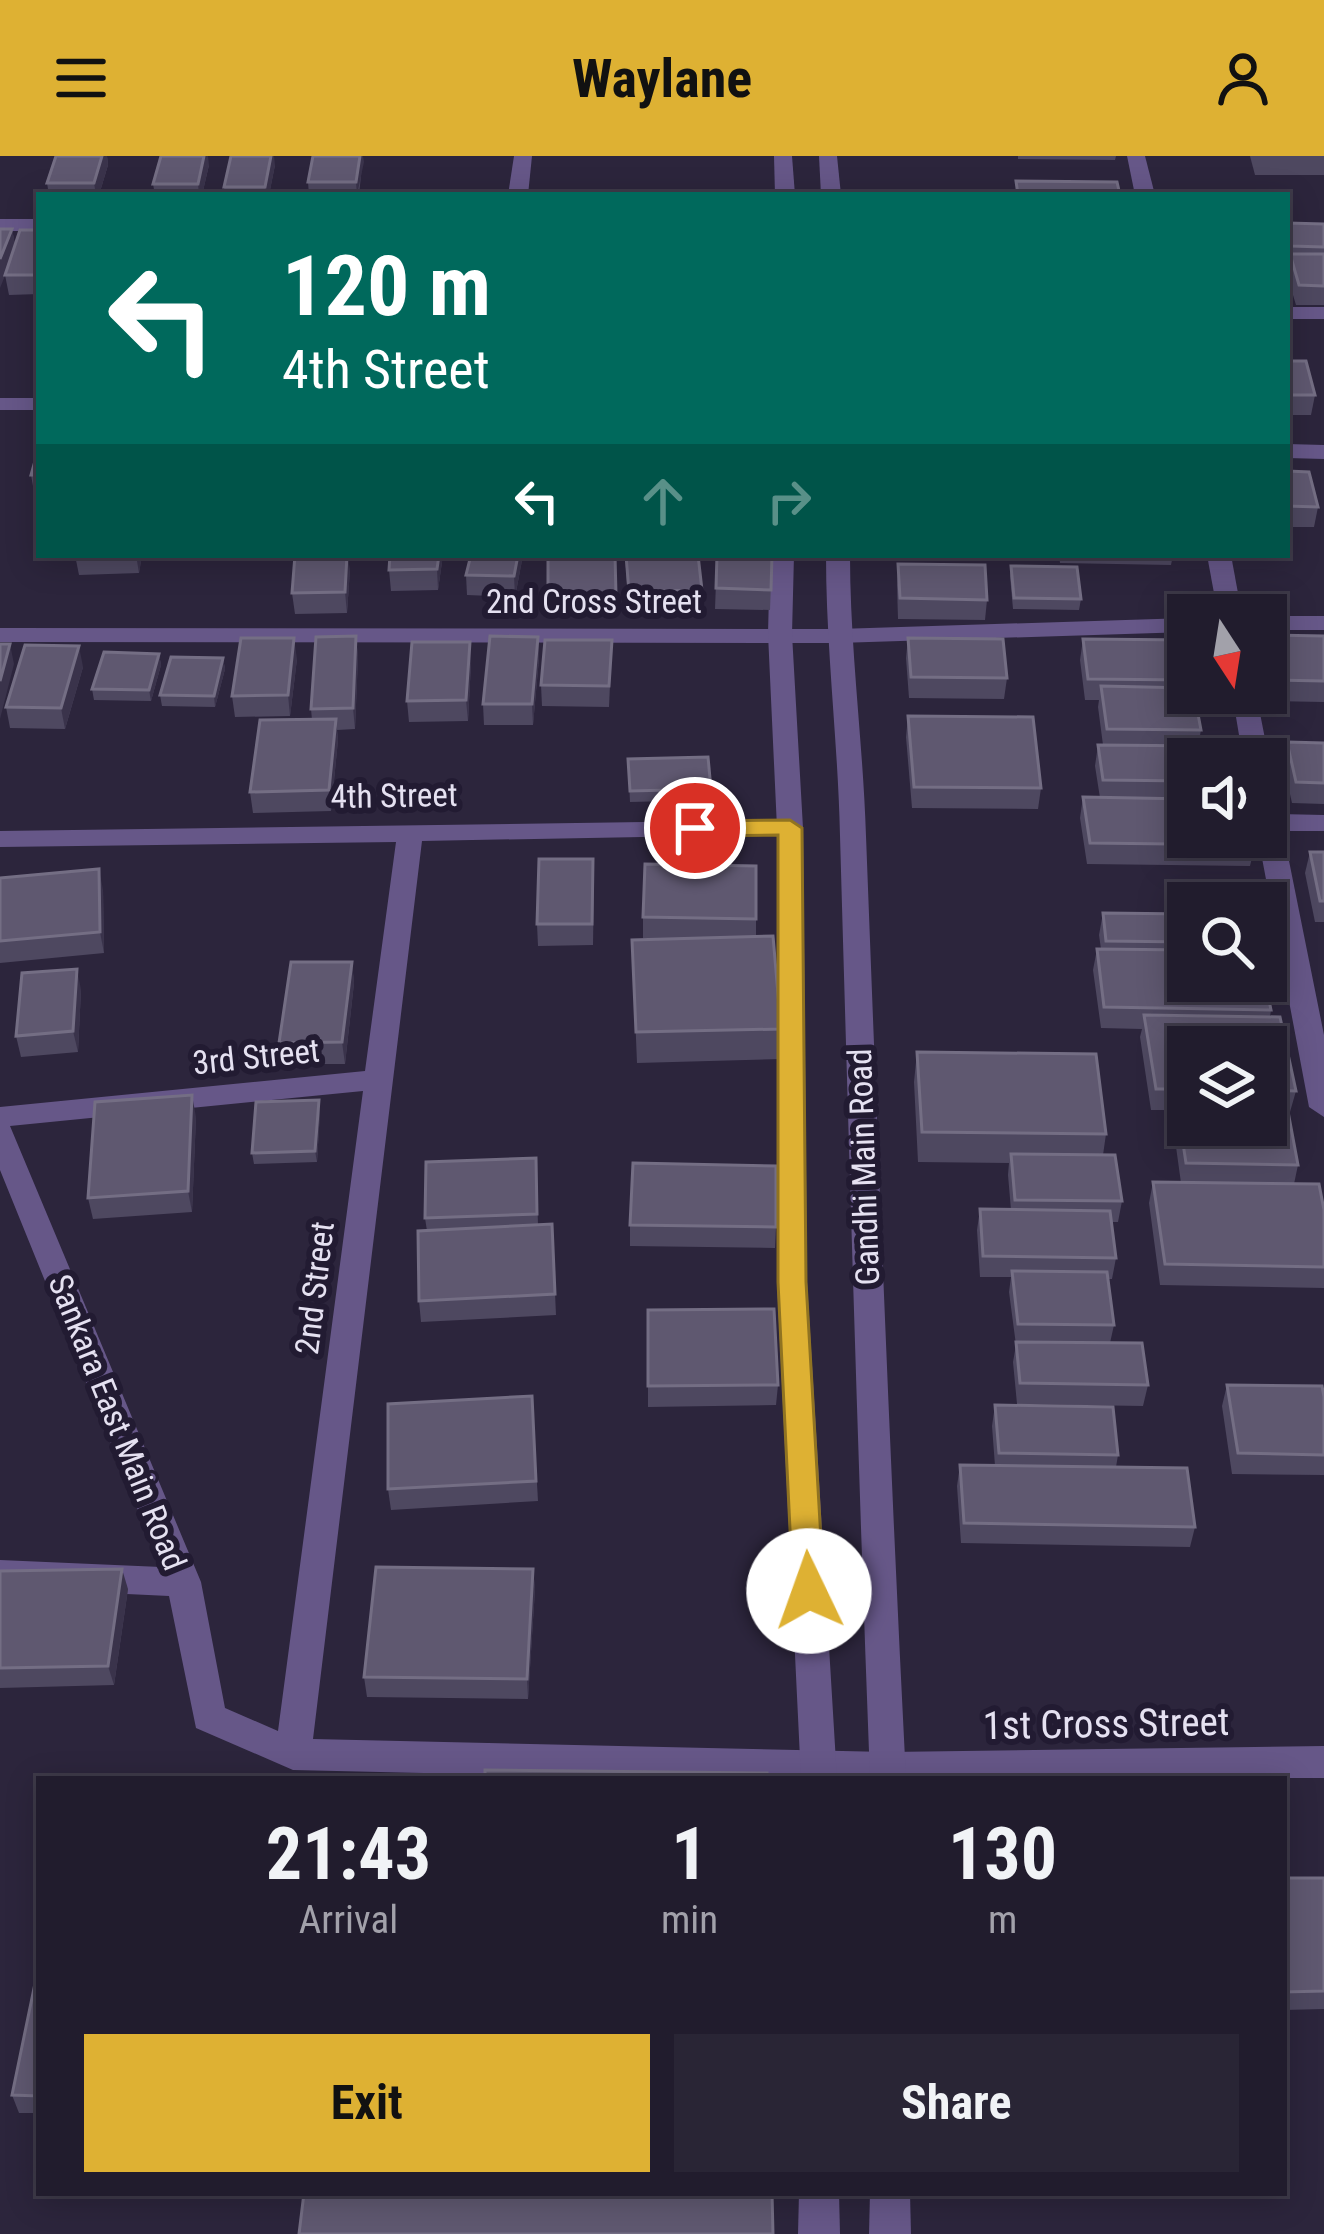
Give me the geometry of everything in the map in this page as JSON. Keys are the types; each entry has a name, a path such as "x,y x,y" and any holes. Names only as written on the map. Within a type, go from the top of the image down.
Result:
{"street":[{"path":"518,192 524,156"},
{"path":"783,156 784,192"},
{"path":"828,156 831,192"},
{"path":"1136,156 1143,192"},
{"path":"0,225 36,225"},
{"path":"1290,313 1324,313"},
{"path":"0,404 36,404"},
{"path":"1290,451 1324,452"},
{"name":"Gandhi Main Road","path":"782,558 780,634 790,828 792,1282 819,1773"},
{"name":"Gandhi Main Road","path":"838,558 838,636 853,828 866,1284 888,1773"},
{"path":"1220,558 1226,594"},
{"path":"1287,623 1324,623"},
{"name":"2nd Cross Street","path":"0,635 838,636 1167,626"},
{"path":"1287,819 1324,823"},
{"name":"4th Street","path":"0,839 790,828"},
{"name":"2nd Street","path":"293,1754 410,831"},
{"path":"1275,858 1323,1099"},
{"name":"3rd Street","path":"0,1118 375,1080"},
{"name":"Sankara East Main Road","path":"0,1135 184,1582 209,1717 293,1754"},
{"path":"0,1574 184,1582"},
{"path":"293,1754 819,1773"},
{"name":"1st Cross Street","path":"819,1773 1324,1762"},
{"path":"819,2196 819,2234"},
{"path":"890,2196 890,2234"}],"building":[{"path":"56,156 102,156 94,183 47,183"},
{"path":"161,156 204,156 198,184 153,184"},
{"path":"231,156 271,156 265,187 224,187"},
{"path":"313,156 360,156 356,182 308,182"},
{"path":"1016,181 1117,182 1119,192 1018,192"},
{"path":"1290,223 1324,224 1324,247 1291,246"},
{"path":"0,229 12,229 0,259"},
{"path":"20,230 36,230 36,275 5,275"},
{"path":"1290,254 1324,254 1324,286 1299,285"},
{"path":"1290,361 1306,361 1315,395 1290,395"},
{"path":"1290,471 1309,472 1318,507 1290,506"},
{"path":"295,558 347,558 345,592 292,593"},
{"path":"390,558 439,558 437,569 389,570"},
{"path":"470,558 517,558 514,576 466,575"},
{"path":"548,558 615,558 616,595 548,596"},
{"path":"626,558 698,558 702,590 629,592"},
{"path":"717,558 772,558 771,590 716,588"},
{"path":"898,564 985,565 987,600 900,598"},
{"path":"1011,566 1077,567 1081,599 1014,598"},
{"path":"1287,635 1324,636 1324,681 1287,680"},
{"path":"356,636 353,708 311,709 316,637"},
{"path":"490,636 538,637 532,704 483,704"},
{"path":"241,638 294,638 288,695 232,696"},
{"path":"908,638 1003,639 1007,678 911,677"},
{"path":"1083,639 1167,640 1167,680 1088,679"},
{"path":"545,640 612,640 609,686 541,685"},
{"path":"412,642 470,642 466,700 407,701"},
{"path":"0,644 10,644 0,681"},
{"path":"25,645 79,646 61,708 6,707"},
{"path":"104,652 159,654 149,690 92,689"},
{"path":"171,657 223,658 214,696 160,695"},
{"path":"1101,686 1167,688 1167,714 1198,714 1201,730 1107,729"},
{"path":"908,716 1033,717 1041,788 914,787"},
{"path":"336,719 329,790 250,792 260,720"},
{"path":"1287,742 1324,743 1324,783 1296,782"},
{"path":"1098,745 1167,746 1167,781 1103,780"},
{"path":"708,757 711,789 630,791 628,759"},
{"path":"1083,797 1167,799 1167,844 1090,843"},
{"path":"1310,852 1324,852 1324,901 1320,901"},
{"path":"539,859 593,859 592,924 537,924"},
{"path":"645,864 756,866 756,919 643,917"},
{"path":"99,869 100,932 0,941 0,878"},
{"path":"1103,913 1167,914 1167,942 1106,941"},
{"path":"773,936 781,1029 636,1032 632,940"},
{"path":"1097,949 1167,950 1167,1002 1269,1002 1271,1010 1104,1007"},
{"path":"291,962 352,962 342,1042 279,1043"},
{"path":"77,969 73,1031 16,1036 22,973"},
{"path":"1144,1015 1280,1017 1282,1026 1167,1026 1167,1089 1156,1089"},
{"path":"1287,1049 1296,1091 1287,1091"},
{"path":"917,1052 1096,1054 1106,1134 922,1132"},
{"path":"192,1095 188,1191 88,1198 95,1102"},
{"path":"319,1100 315,1151 252,1153 256,1102"},
{"path":"1287,1106 1298,1165 1186,1163 1183,1146 1287,1146"},
{"path":"1011,1154 1115,1155 1122,1201 1015,1200"},
{"path":"536,1158 537,1214 425,1218 426,1162"},
{"path":"633,1163 776,1166 776,1227 630,1225"},
{"path":"1153,1182 1319,1184 1324,1267 1165,1264"},
{"path":"980,1209 1110,1211 1116,1258 983,1256"},
{"path":"552,1224 555,1294 419,1301 418,1231"},
{"path":"1012,1271 1107,1272 1114,1325 1018,1324"},
{"path":"774,1309 778,1385 648,1386 648,1310"},
{"path":"1016,1342 1142,1343 1148,1385 1020,1383"},
{"path":"1227,1385 1322,1386 1324,1455 1238,1453"},
{"path":"532,1396 536,1481 388,1489 388,1404"},
{"path":"995,1405 1113,1407 1118,1455 999,1453"},
{"path":"960,1465 1187,1468 1195,1527 964,1523"},
{"path":"376,1567 533,1569 527,1679 364,1677"},
{"path":"122,1569 108,1666 0,1668 0,1571"},
{"path":"485,1770 767,1773 767,1776 485,1776"},
{"path":"1287,1878 1324,1878 1324,1991 1287,1992"},
{"path":"36,1979 36,2096 12,2095"},
{"path":"304,2196 772,2196 773,2234 299,2234"}],"route":[{"path":"695,828 790,828 792,1282 809,1591"}]}
